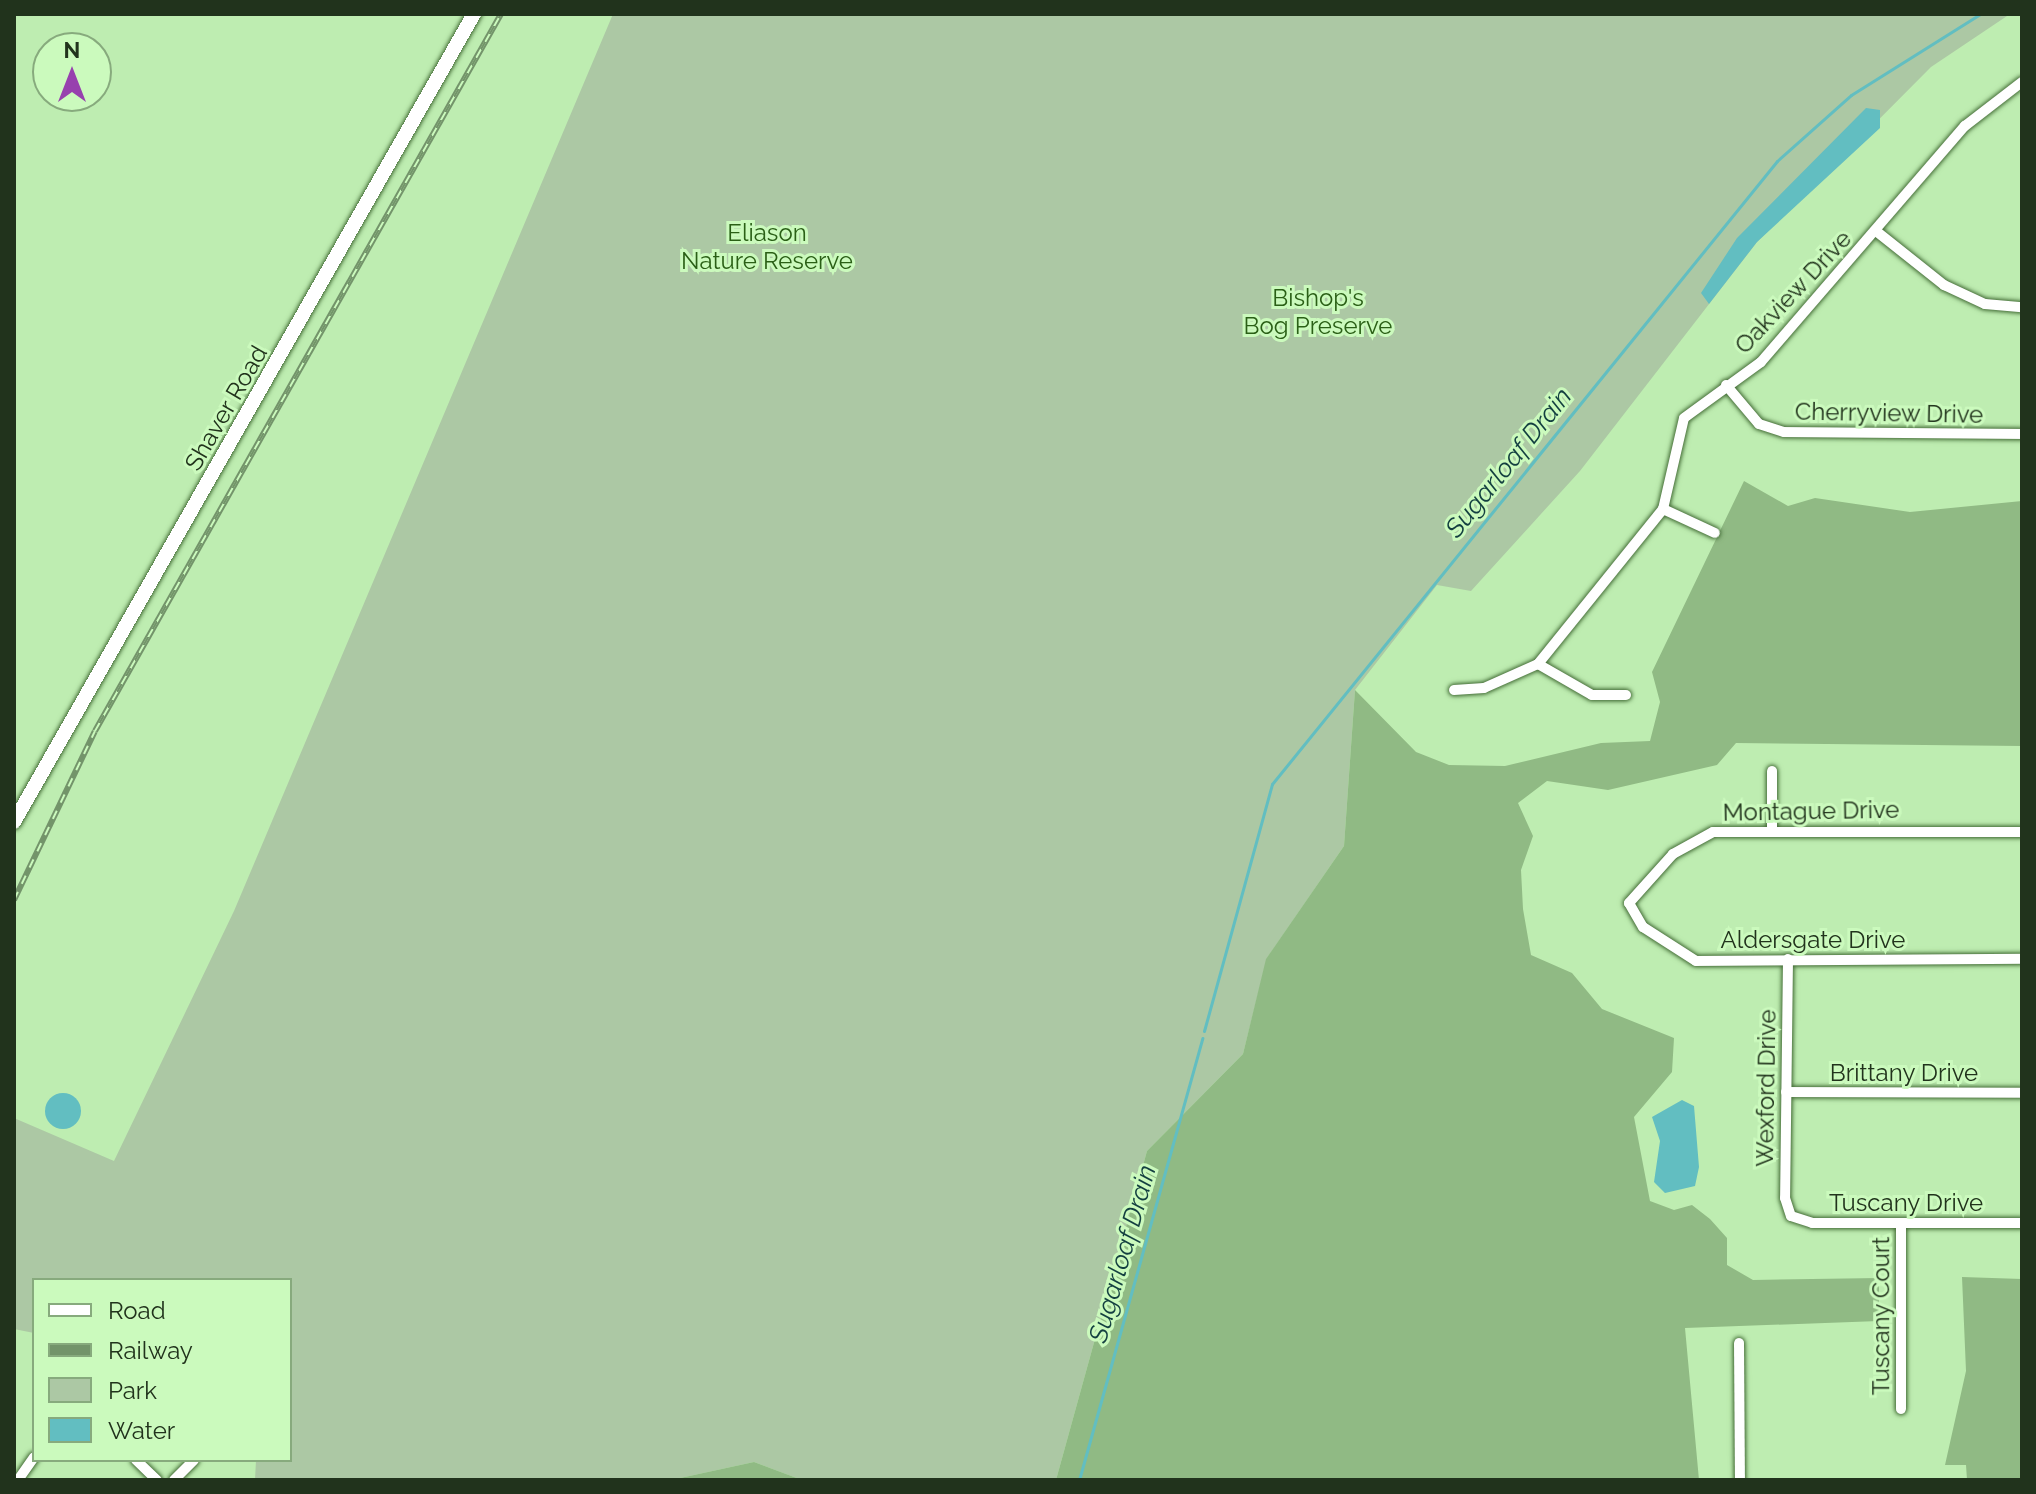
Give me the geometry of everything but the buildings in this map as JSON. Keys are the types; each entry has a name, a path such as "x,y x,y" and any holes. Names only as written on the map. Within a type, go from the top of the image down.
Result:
{"main road":[{"name":"Shaver Road","path":"14,822 474,14"}],"street":[{"name":"Oakview Drive","path":"1454,690 1484,688 1538,664 1663,509 1684,418 1761,362 1965,126 2022,82"},
{"path":"1876,231 1936,281 1985,304 2022,307"},
{"name":"Cherryview Drive","path":"1726,385 1759,424 1784,432 2022,434"},
{"path":"1663,509 1715,533"},
{"path":"1538,664 1592,695 1626,695"},
{"path":"1772,771 1772,829"},
{"name":"Montague Drive","path":"1629,903 1692,841 1772,829 2022,832"},
{"name":"Aldersgate Drive","path":"1629,903 1643,927 1684,958 2022,959"},
{"name":"Wexford Drive","path":"1788,959 1785,1198 1791,1216"},
{"name":"Brittany Drive","path":"1786,1092 2022,1093"},
{"name":"Tuscany Drive","path":"1791,1216 1812,1223 2022,1223"},
{"name":"Tuscany Court","path":"1901,1224 1901,1409"},
{"path":"1739,1343 1740,1480"},
{"path":"18,1480 32,1460"},
{"path":"138,1462 157,1480"},
{"path":"174,1480 192,1462"}],"green space":[{"path":"613,14 2010,14 1931,67 1757,242 1580,471 1471,591 1437,585 1355,690 1344,846 1267,958 1243,1054 1147,1151 1056,1480 802,1480 754,1462 671,1480 255,1480 256,1462 292,1462 292,1278 32,1278 32,1333 14,1329 14,1118 114,1161 234,911"},
{"path":"1744,481 1788,506 1815,498 1910,512 2022,501 2022,746 1736,743 1717,765 1608,790 1547,781 1518,803 1533,836 1521,870 1523,909 1531,955 1572,973 1602,1009 1674,1038 1672,1072 1634,1117 1650,1201 1674,1210 1692,1205 1727,1238 1727,1265 1753,1280 1879,1278 1879,1321 1685,1328 1699,1480 1056,1480 1147,1151 1243,1054 1266,959 1344,846 1355,690 1416,752 1449,765 1505,766 1601,743 1650,741 1660,702 1652,672"},
{"path":"1962,1277 2022,1279 2022,1480 1967,1480 1966,1465 1945,1465 1966,1371"},
{"path":"754,1462 802,1480 671,1480"}],"water":[{"path":"1866,108 1880,110 1880,128 1757,242 1709,304 1701,293 1737,238"},
{"path":"63,1093 76,1098 81,1111 76,1124 63,1129 50,1124 45,1111 50,1098"},
{"path":"1682,1100 1694,1106 1699,1167 1695,1186 1665,1193 1654,1182 1660,1141 1652,1117"}],"waterway":[{"name":"Sugarloaf Drain","path":"1204,1031 1272,784 1777,161 1851,95 1980,14"},
{"name":"Sugarloaf Drain","path":"1079,1480 1202,1038"}],"railway":[{"path":"14,900 95,731 501,14"}],"park label":[{"name":"Eliason Nature Reserve","path":"767,247"},
{"name":"Bishop's Bog Preserve","path":"1318,312"}]}
